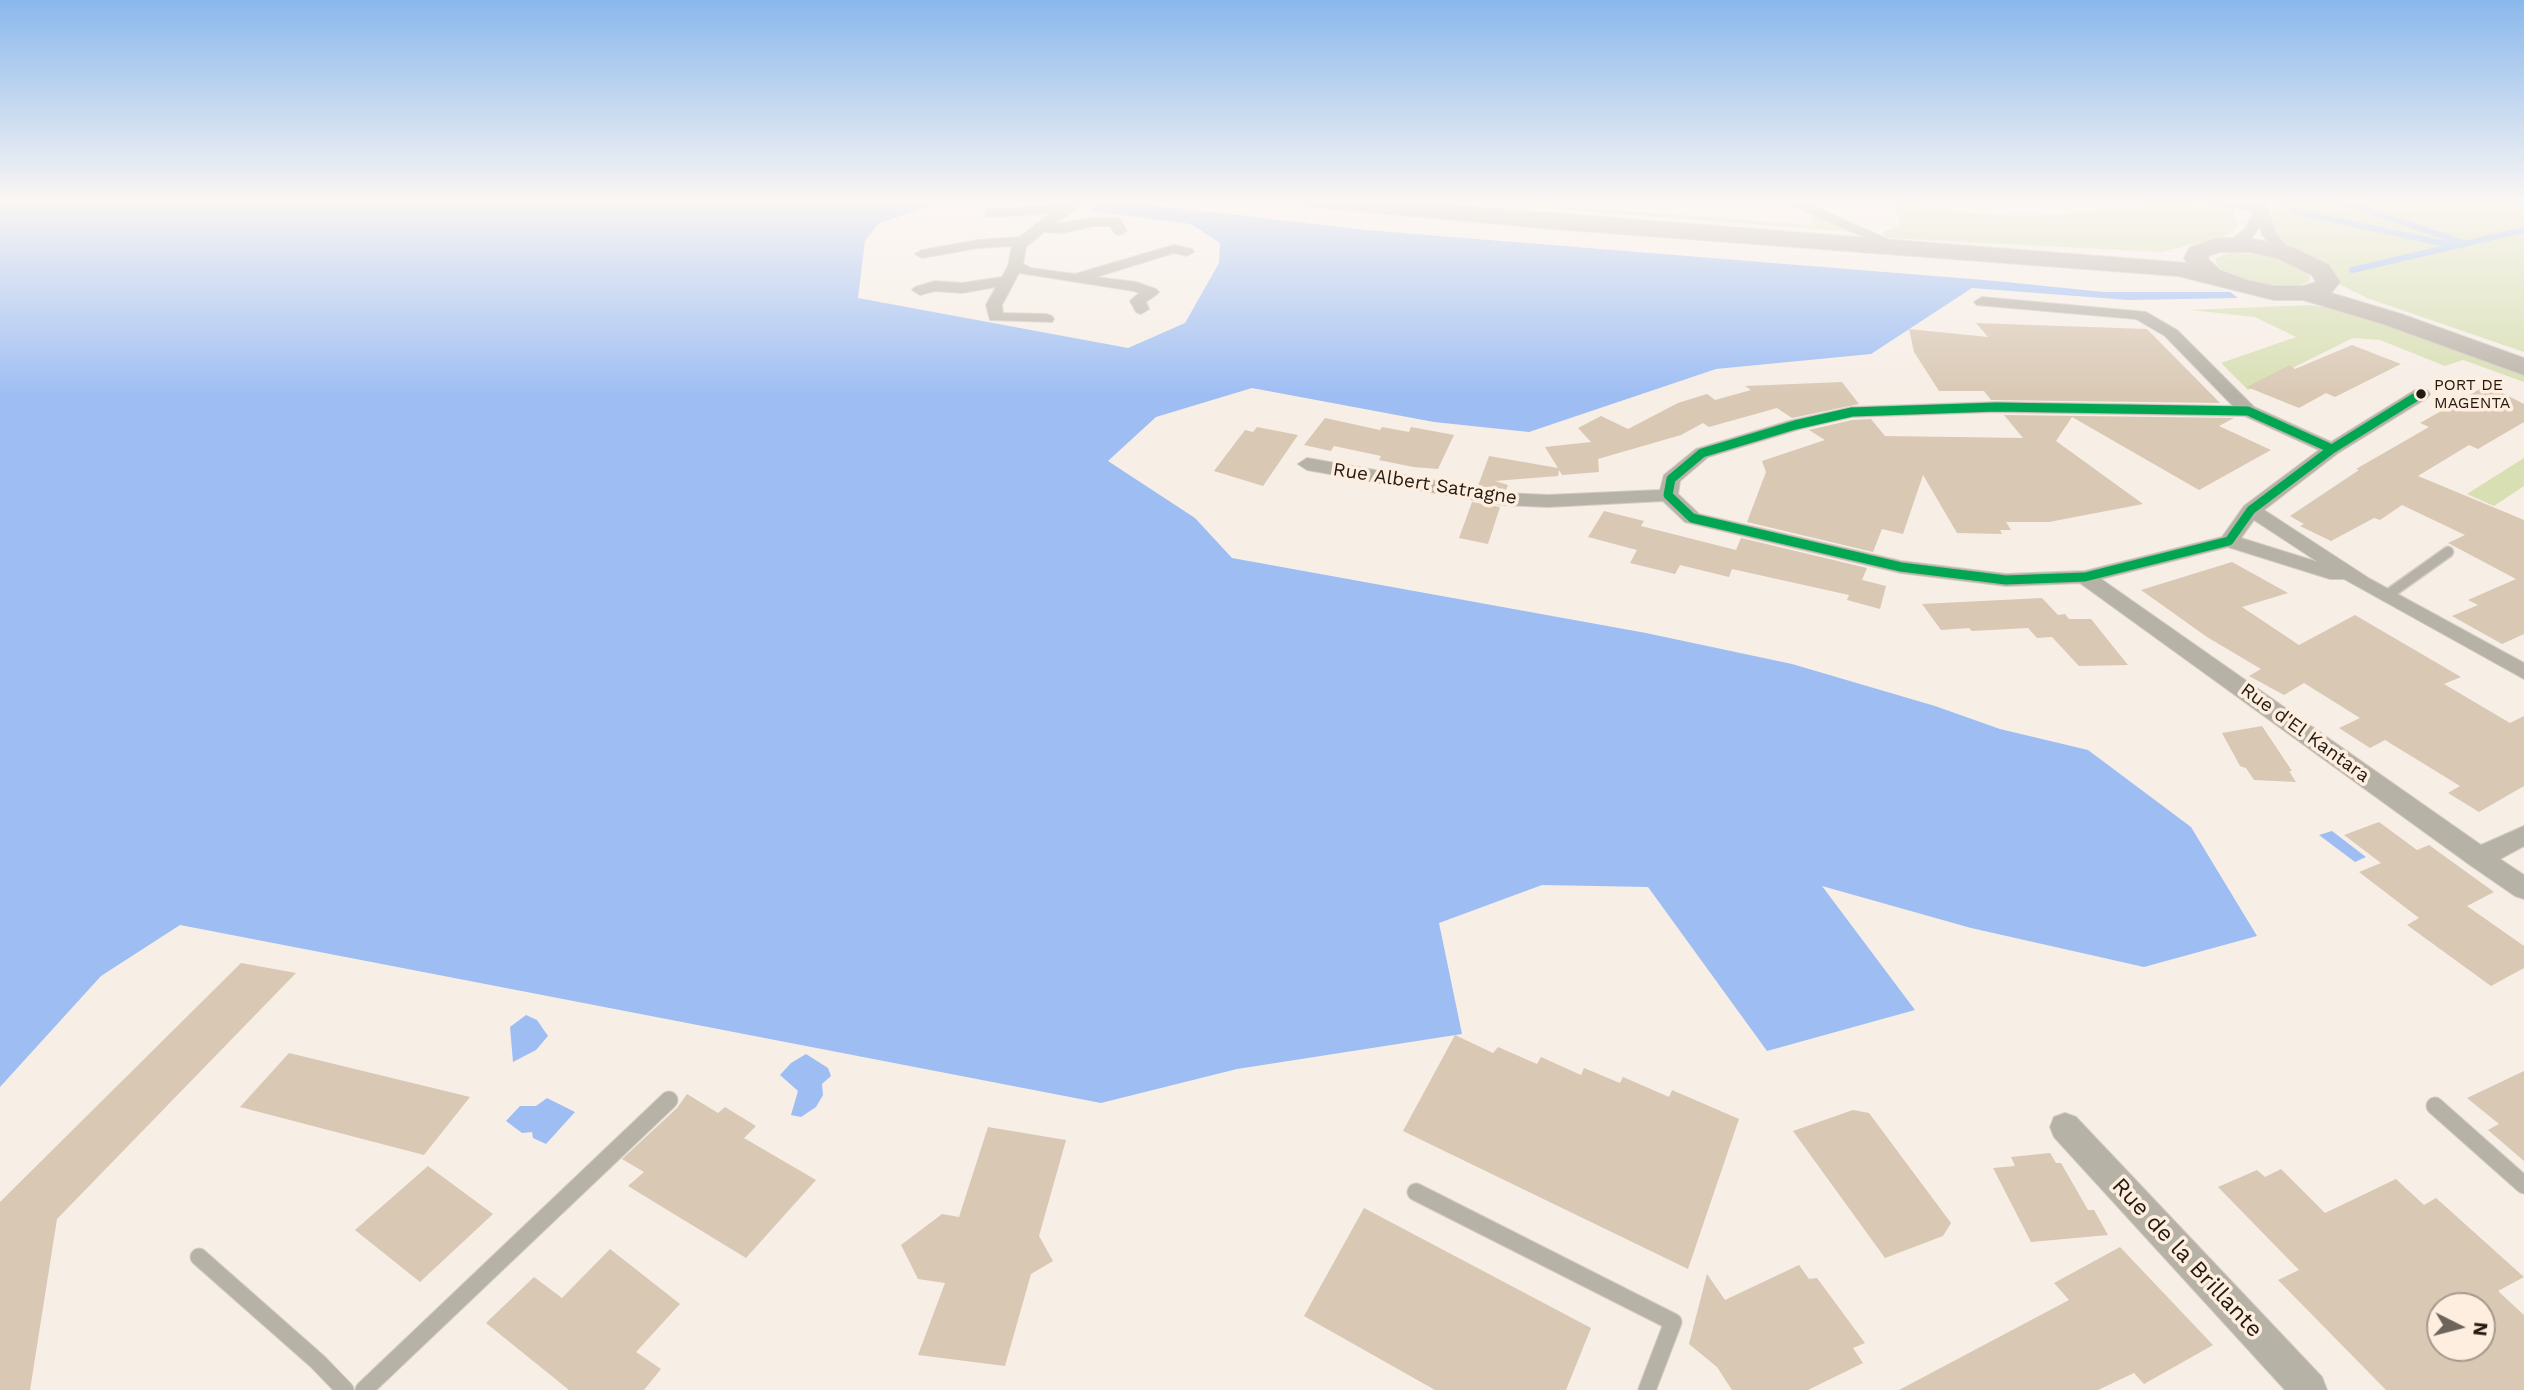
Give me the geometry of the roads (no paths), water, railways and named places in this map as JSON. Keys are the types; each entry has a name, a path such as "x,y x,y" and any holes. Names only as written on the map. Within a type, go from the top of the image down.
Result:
{"main road":[{"path":"2127,265 2178,269 2204,267 2257,290 2304,293 2392,319 2524,367"},
{"path":"2313,265 2321,270 2328,282 2356,297 2524,356"},
{"path":"2304,293 2325,287 2328,282"}],"street":[{"path":"1070,280 1121,265"},
{"path":"1046,319 996,317 994,305 1015,267 1070,280 1136,287 1151,292 1138,301 1141,309"},
{"path":"920,290 935,286 962,288 1006,281"},
{"path":"1982,302 2140,315 2171,333 2248,411 2332,449"},
{"path":"2229,541 2251,510 2332,449 2421,394"},
{"path":"2248,411 1996,407 1852,412 1794,425 1702,453 1671,479 1668,495 1692,518 1901,567 2006,580 2085,577 2229,541 2363,583"},
{"name":"Rue Albert Satragne","path":"1307,464 1504,499 1548,501 1668,495"},
{"path":"2251,510 2363,583 2524,673"},
{"name":"Rue d'El Kantara","path":"2085,577 2524,889"},
{"path":"2479,858 2524,835"},
{"name":"Rue de la Brillante","path":"2065,1127 2305,1389"}],"lane":[{"path":"2386,596 2448,552"},
{"path":"364,1390 669,1100"},
{"path":"2435,1106 2524,1185"},
{"path":"1416,1192 1673,1322 1647,1390"},
{"path":"199,1257 318,1362 345,1390"}],"water":[{"path":"0,265 862,265 858,298 1128,348 1185,323 1218,265 1797,265 2104,292 2230,292 2238,298 2128,300 1972,288 1871,354 1716,369 1529,432 1434,422 1252,388 1156,417 1108,461 1195,518 1232,558 1646,633 1792,664 1935,706 2000,729 2088,750 2191,827 2257,936 2144,967 1971,928 1822,886 1915,1010 1767,1051 1648,887 1542,885 1439,923 1462,1034 1237,1069 1101,1103 180,925 101,976 0,1087"},
{"path":"2332,831 2366,857 2355,862 2319,835"},
{"path":"526,1015 537,1020 548,1036 536,1050 513,1062 510,1027"},
{"path":"806,1054 828,1068 831,1076 822,1084 823,1095 816,1107 801,1117 791,1115 798,1091 780,1075 791,1063"},
{"path":"547,1098 575,1112 546,1144 533,1138 532,1132 522,1133 506,1121 520,1106 536,1106"}],"waterway":[{"path":"2352,270 2374,265"}],"place":[{"name":"PORT DE MAGENTA","path":"2421,394"}]}
